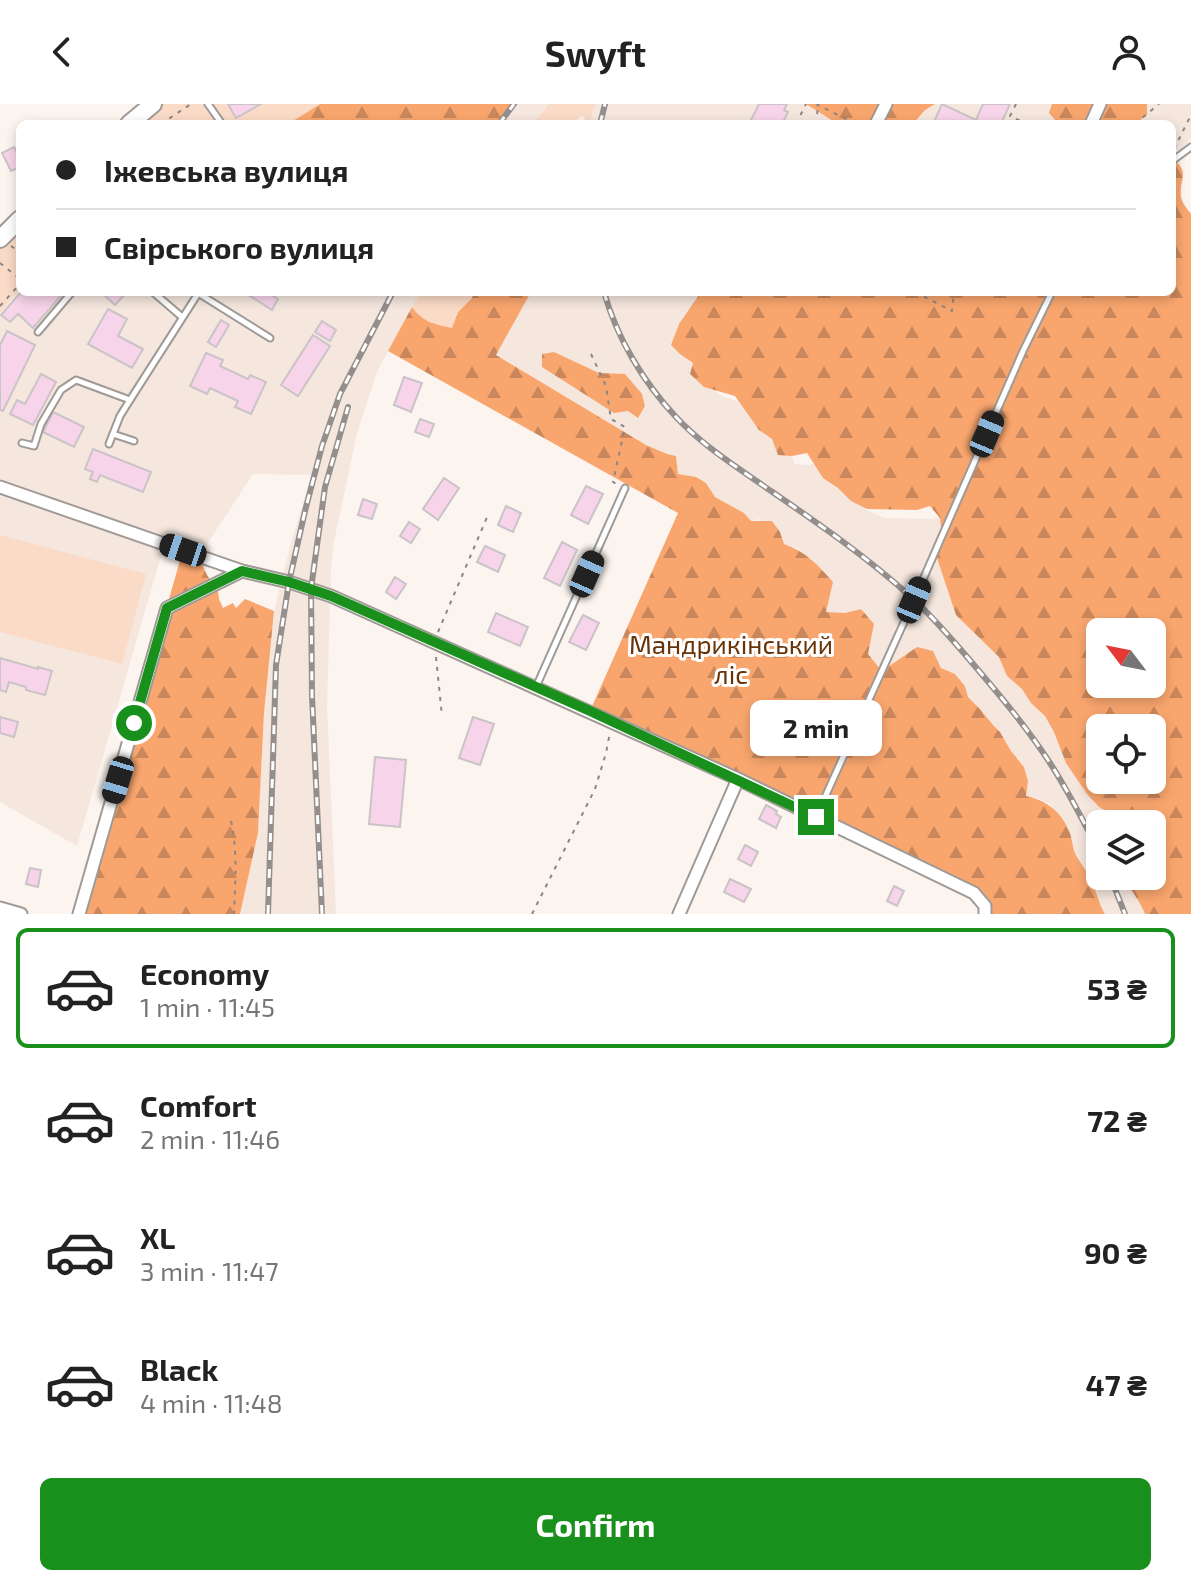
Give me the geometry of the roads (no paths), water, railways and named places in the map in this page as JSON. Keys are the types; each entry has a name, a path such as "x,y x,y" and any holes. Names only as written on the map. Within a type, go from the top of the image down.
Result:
{"main road":[{"path":"134,120 153,104"},
{"path":"0,239 16,223"}],"street":[{"path":"0,487 242,571 331,596 738,779 974,893 985,910"},
{"path":"79,914 167,608 242,571"},
{"path":"679,914 738,779"},
{"path":"0,908 21,914"}],"lane":[{"path":"38,332 69,296"},
{"path":"158,296 182,317"},
{"path":"109,444 120,416 196,296"},
{"path":"203,296 270,338"},
{"path":"816,817 1050,296"},
{"path":"22,443 34,446 41,424 61,390 76,380 130,400"},
{"path":"113,434 134,441"},
{"path":"536,688 625,488"}],"railway":[{"path":"502,120 514,104"},
{"path":"601,120 605,104"},
{"path":"268,914 276,665 289,582 322,446 340,394 391,296"},
{"path":"605,296 632,359 686,428 825,528 918,604 1021,722 1064,785 1086,827"},
{"path":"322,914 312,696 311,589 325,487 348,407"},
{"path":"1116,890 1125,914"}],"park label":[{"name":"Мандрикінський ліс","path":"731,660"}]}
